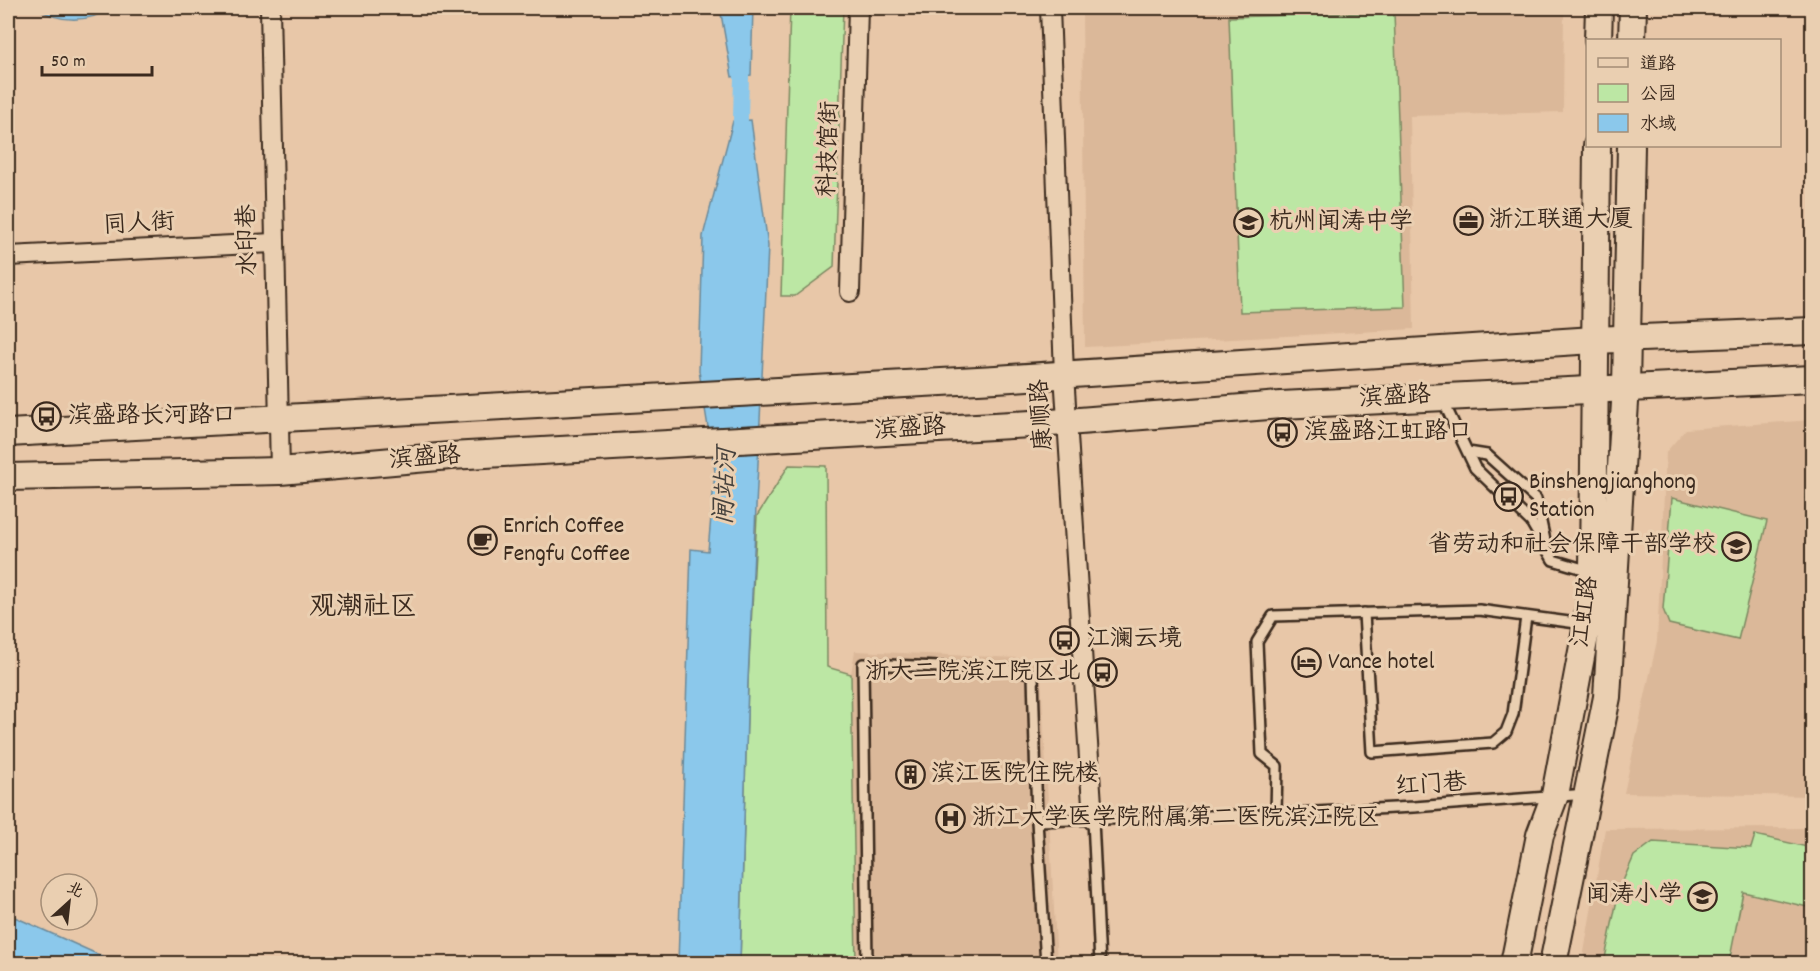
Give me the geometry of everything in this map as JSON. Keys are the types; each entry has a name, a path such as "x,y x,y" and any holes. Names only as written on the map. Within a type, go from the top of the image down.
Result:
{"main road":[{"path":"1598,39 1599,8"},
{"path":"1632,39 1633,8"},
{"name":"江虹路","path":"1514,963 1540,835 1555,795 1587,625 1593,572 1597,147"},
{"name":"江虹路","path":"1553,963 1607,697 1626,386 1631,147"},
{"name":"滨盛路","path":"8,433 996,379 1628,338 1812,331"},
{"name":"滨盛路","path":"8,477 280,471 450,456 1067,422 1281,405 1593,387 1812,379"}],"street":[{"name":"水印巷","path":"270,8 273,243 280,471"},
{"name":"科技馆街","path":"850,292 858,8"},
{"name":"康顺路","path":"1050,8 1064,374 1093,819"},
{"name":"同人街","path":"8,256 273,243"}],"lane":[{"path":"1441,396 1475,468 1531,522 1552,560 1593,572"},
{"path":"1468,452 1487,455 1536,499 1548,554"},
{"path":"1276,814 1277,766 1262,754 1257,642 1273,616 1479,610 1587,625"},
{"path":"1364,613 1372,752 1493,743 1506,732 1513,714 1526,616"},
{"path":"867,963 862,664 1019,670 1033,675 1036,821 1046,963"},
{"name":"红门巷","path":"1036,821 1276,814 1414,807 1588,794"},
{"path":"1093,819 1100,963"}],"shaded area":[{"name":"杭州闻涛中学","path":"1082,8 1564,8 1563,112 1410,116 1414,329 1085,347"},
{"name":"省劳动和社会保障干部学校","path":"1812,420 1812,796 1624,793 1657,641 1666,452 1686,429"},
{"name":"浙江大学医学院附属第二医院滨江院区","path":"855,651 1040,659 1057,963 856,963 851,674"},
{"name":"闻涛小学","path":"1812,828 1812,963 1582,964 1605,829"}],"green space":[{"path":"790,8 843,8 834,267 795,296 781,296"},
{"path":"1394,12 1405,307 1240,312 1229,17"},
{"path":"1810,431 1812,431 1812,526 1805,526"},
{"path":"789,465 826,466 827,667 851,674 856,963 740,964 748,681 757,516"},
{"path":"1672,498 1767,521 1738,640 1669,624 1663,609"},
{"name":"闻涛小学","path":"1755,835 1812,848 1812,908 1743,892 1729,963 1604,963 1619,890 1634,856 1653,842 1751,848"}],"water":[{"path":"37,8 110,8 84,19 64,19"},
{"path":"720,8 753,8 751,75 732,77"},
{"path":"751,120 768,246 748,681 740,963 678,964 691,549 708,551 715,471 699,371 703,236 733,121"},
{"path":"8,914 39,928 39,932 48,932 117,963 8,963"}],"waterway":[{"name":"闸站河","path":"740,139 742,55"}],"place":[{"name":"浙江联通大厦","path":"1468,221"},
{"name":"杭州闻涛中学","path":"1248,223"},
{"name":"滨盛路长河路口","path":"47,417"},
{"name":"滨盛路江虹路口","path":"1283,433"},
{"name":"Binshengjianghong Station","path":"1508,497"},
{"name":"Enrich Coffee Fengfu Coffee","path":"482,541"},
{"name":"省劳动和社会保障干部学校","path":"1737,546"},
{"name":"江澜云境","path":"1065,640"},
{"name":"Vance hotel","path":"1307,663"},
{"name":"浙大二院滨江院区北","path":"1102,673"},
{"name":"滨江医院住院楼","path":"910,775"},
{"name":"浙江大学医学院附属第二医院滨江院区","path":"951,819"},
{"name":"闻涛小学","path":"1703,896"}],"district":[{"name":"观潮社区","path":"363,608"}]}
